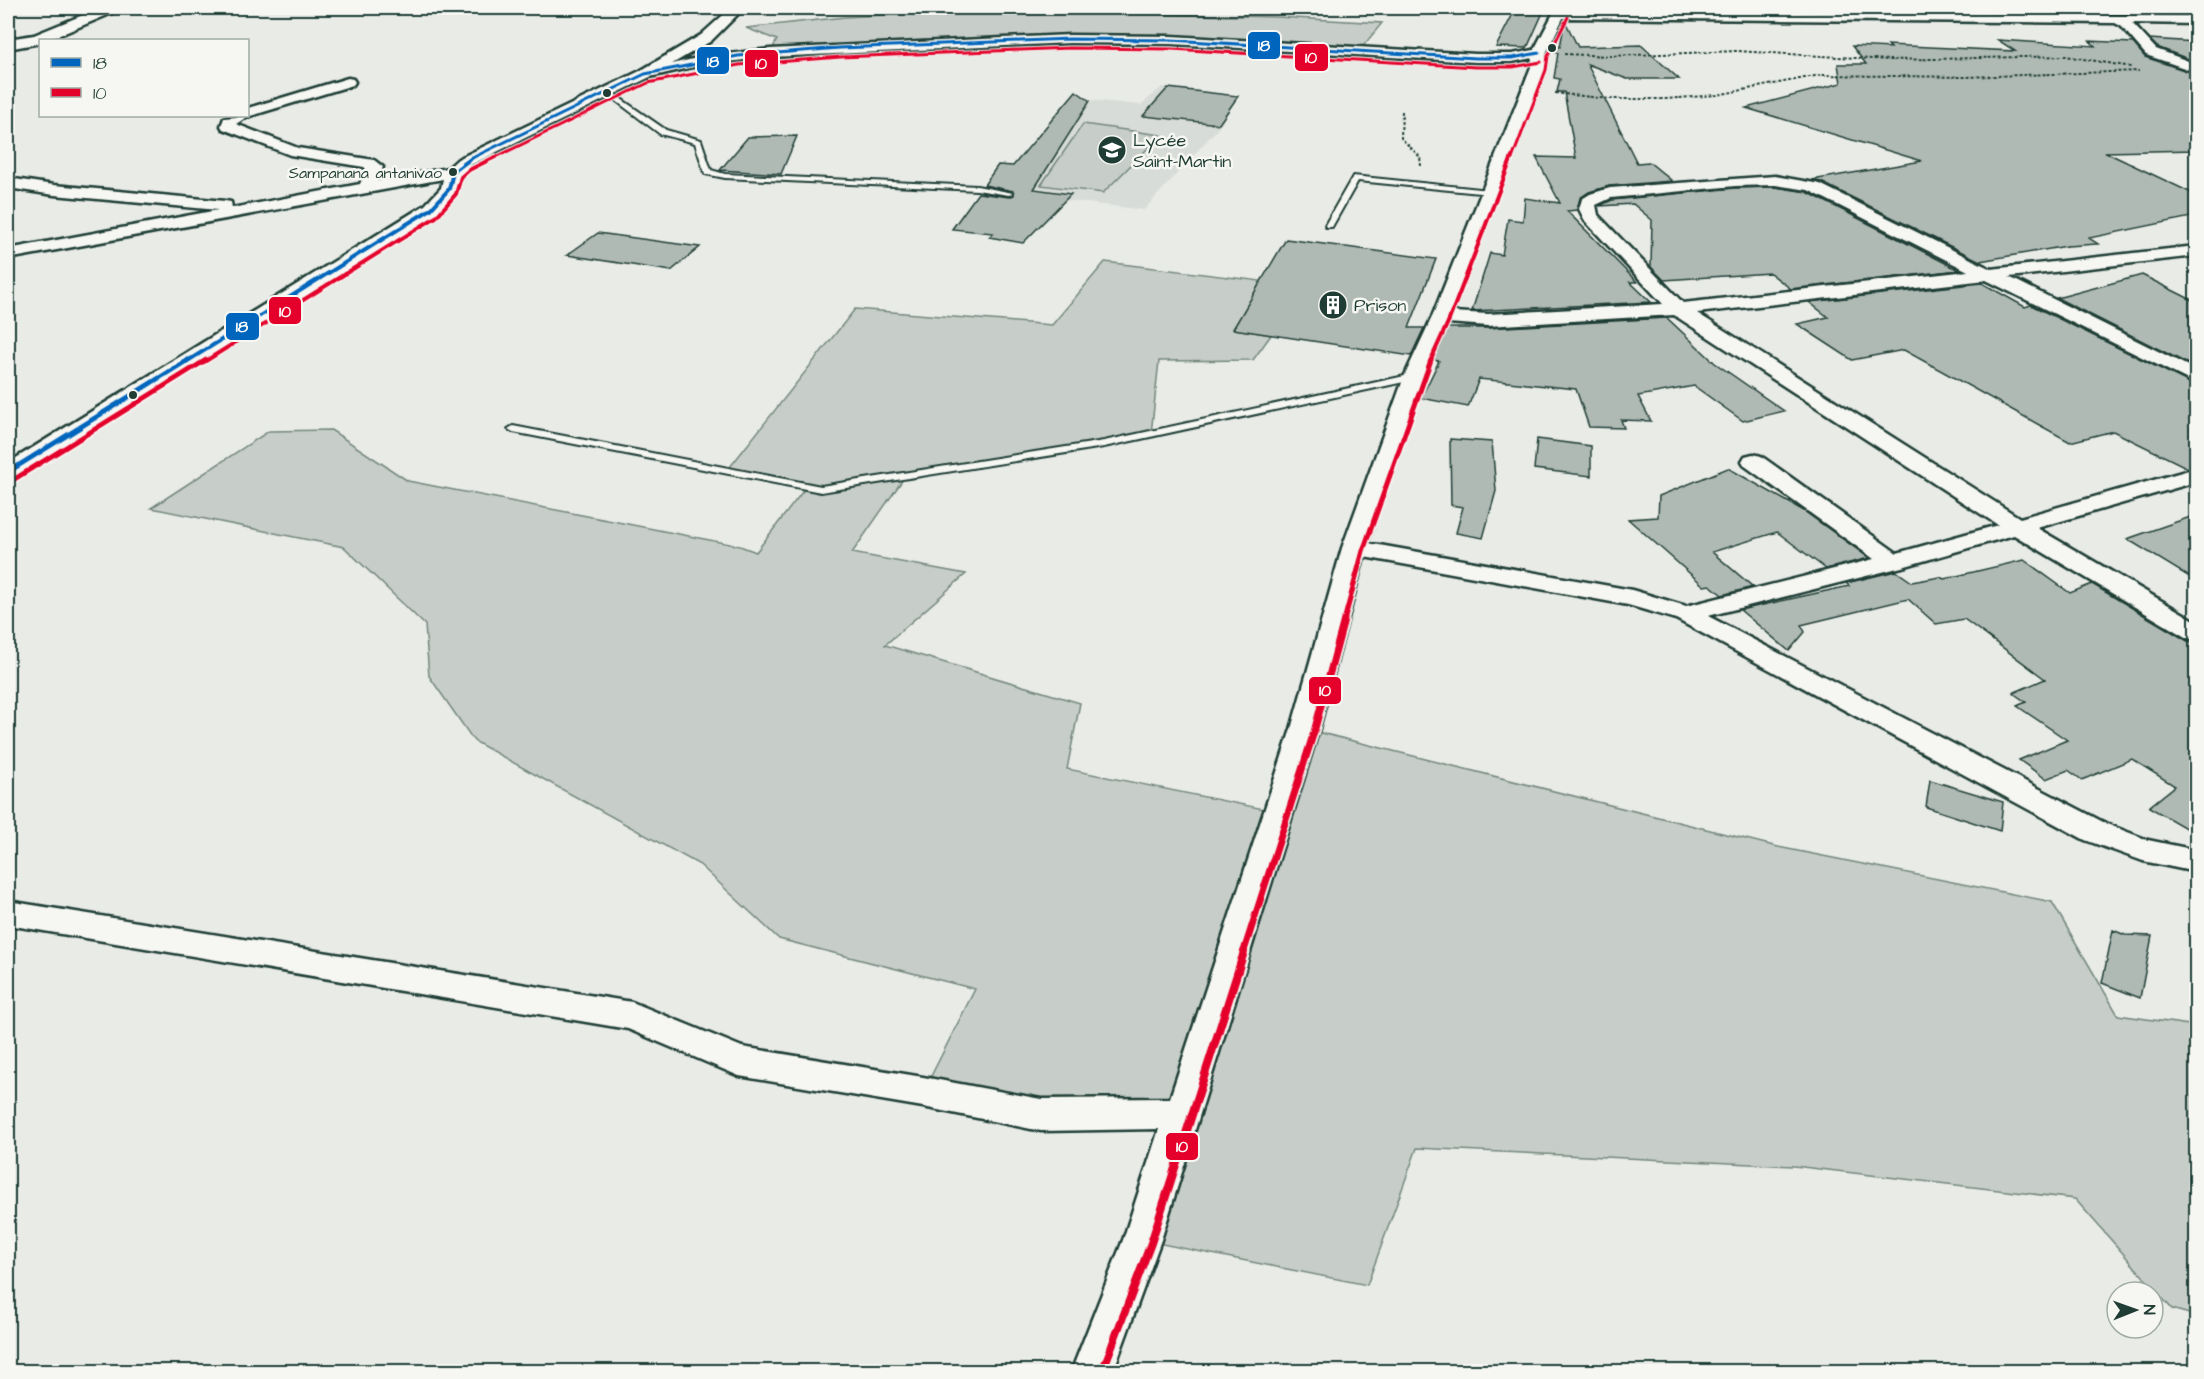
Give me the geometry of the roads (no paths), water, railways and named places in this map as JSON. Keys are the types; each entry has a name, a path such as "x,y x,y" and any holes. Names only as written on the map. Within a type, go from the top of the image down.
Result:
{"main road":[{"path":"8,44 38,39 112,8"}],"street":[{"path":"8,254 453,172 464,162 645,74 706,38 738,8"},
{"path":"1917,8 1929,18"},
{"path":"1092,1371 1142,1240 1305,729 1354,548 1414,377 1441,317 1490,192 1538,60 1561,11 2196,20"},
{"path":"2115,18 2125,23 2151,52 2196,68"},
{"path":"645,74 701,62 770,53 1070,39 1172,40 1538,60"},
{"path":"249,113 348,82"},
{"path":"239,117 229,121 228,126 295,152 368,163 375,167 366,189"},
{"path":"8,472 431,209 449,189 453,172"},
{"path":"2196,378 1814,187 1798,182 1749,181 1610,193 1588,203 1587,209 1591,217 1678,309 2016,526 2196,632"},
{"path":"8,183 54,190 262,209"},
{"path":"1441,317 1488,320 1678,309 2196,251"},
{"path":"1753,461 1893,562"},
{"path":"1685,614 1893,562 2196,475"},
{"path":"1354,548 1632,598 1685,614 2096,832 2144,850 2196,861"},
{"path":"8,913 632,1016 739,1061 1041,1115 1182,1113"}],"lane":[{"path":"609,93 663,132 698,142 708,172 725,176 977,188 1009,193"},
{"path":"1329,225 1356,178 1490,192"},
{"path":"513,429 821,489 1104,444 1414,377"}],"place":[{"name":"Lycée Saint-Martin","path":"1112,150"},
{"name":"Sampanana antanivao","path":"453,172"},
{"name":"Prison","path":"1333,305"}]}
